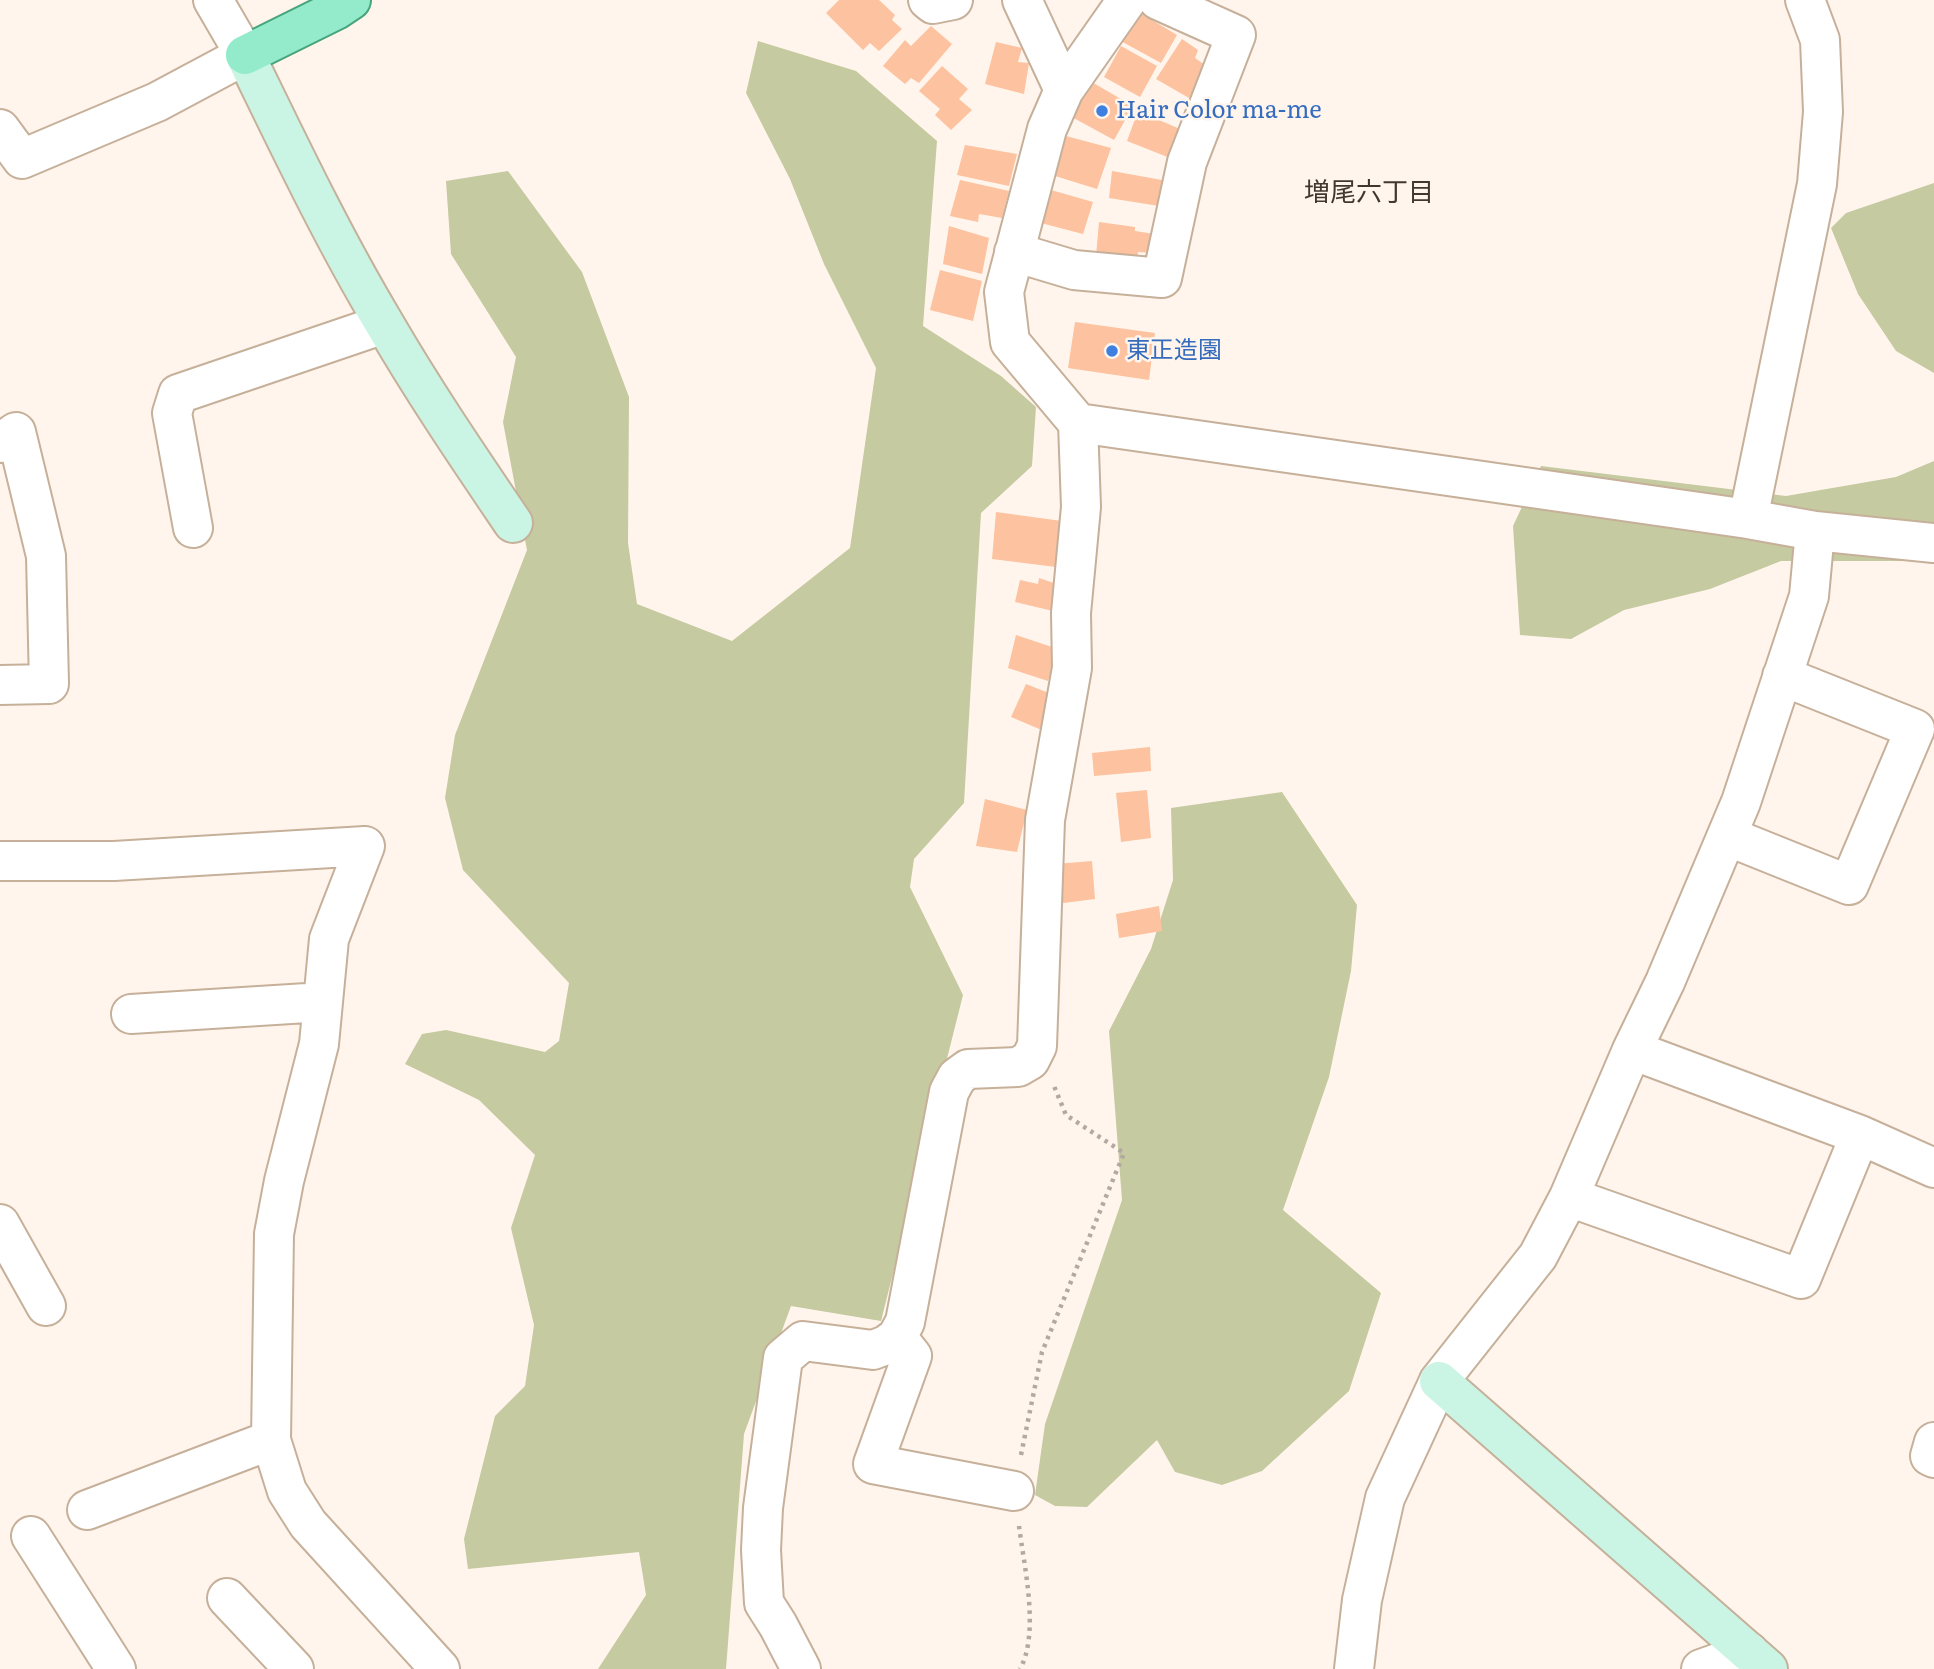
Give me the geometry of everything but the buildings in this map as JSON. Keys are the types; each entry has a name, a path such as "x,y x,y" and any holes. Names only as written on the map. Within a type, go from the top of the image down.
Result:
{"main road":[{"path":"245,55 351,0"}],"street":[{"path":"213,0 245,55 326,219 384,324 513,523"},
{"path":"928,0 933,4 953,0"},
{"path":"1022,0 1064,90"},
{"path":"801,1669 764,1603 761,1563 763,1508 783,1359 803,1341 873,1350 897,1337 905,1322 949,1092 957,1077 968,1069 1018,1067 1030,1060 1037,1046 1045,820 1072,668 1071,613 1081,507 1078,423 1010,342 1004,292 1047,129 1064,90 1127,0"},
{"path":"1014,252 1074,270 1162,278 1187,162 1236,35 1158,0"},
{"path":"1748,519 1817,184 1823,112 1820,40 1805,0"},
{"path":"0,129 11,164 158,102 245,55"},
{"path":"193,528 172,413 178,394 384,324"},
{"path":"1078,423 1748,519 1815,531 1934,542"},
{"path":"0,443 16,432 47,556 49,684 0,685"},
{"path":"1354,1669 1362,1600 1385,1498 1439,1381 1538,1256 1569,1197 1632,1050 1665,982 1741,802 1809,596 1815,531"},
{"path":"1727,836 1849,885 1915,729 1782,676"},
{"path":"0,861 114,861 365,846 329,939 319,1044 284,1181 274,1234 271,1440 287,1492 308,1524 440,1669"},
{"path":"131,1014 323,1002"},
{"path":"1632,1050 1860,1135 1934,1168"},
{"path":"1569,1197 1801,1279 1860,1135"},
{"path":"0,1224 46,1306"},
{"path":"897,1337 912,1356 873,1464 1014,1491"},
{"path":"1439,1381 1759,1661"},
{"path":"87,1510 271,1440"},
{"path":"1934,1442 1930,1456 1934,1458"},
{"path":"31,1536 116,1669"},
{"path":"227,1598 294,1669"},
{"path":"1701,1669 1759,1661"}],"path":[{"path":"1020,1669 1026,1660 1031,1621 1014,1491 1042,1352 1124,1153 1066,1115 1037,1046"}],"green space":[{"path":"758,41 856,71 937,141 923,326 1001,376 1036,407 1032,466 981,513 964,803 914,859 910,887 963,995 881,1321 791,1306 744,1434 726,1669 598,1669 646,1595 639,1552 468,1569 464,1539 495,1416 525,1386 534,1325 511,1228 535,1155 479,1100 405,1064 422,1034 446,1030 545,1052 559,1041 569,983 463,870 445,798 455,735 527,550 503,422 516,357 451,254 446,181 508,171 582,272 629,397 628,543 637,604 732,641 850,548 876,368 824,264 790,179 746,93"},
{"path":"1934,183 1934,373 1896,351 1858,294 1831,228 1846,213"},
{"path":"1934,461 1934,564 1913,561 1781,561 1710,589 1624,610 1571,639 1520,635 1513,526 1541,466 1786,496 1896,477"},
{"path":"1282,792 1357,905 1351,971 1329,1077 1283,1210 1381,1293 1349,1391 1262,1471 1222,1485 1175,1472 1157,1440 1087,1507 1055,1506 1035,1495 1045,1424 1122,1200 1109,1031 1151,949 1173,880 1171,808"}],"place":[{"name":"Hair Color ma-me","path":"1102,111"},
{"name":"東正造園","path":"1112,351"}],"district":[{"name":"増尾六丁目","path":"1369,193"}]}
